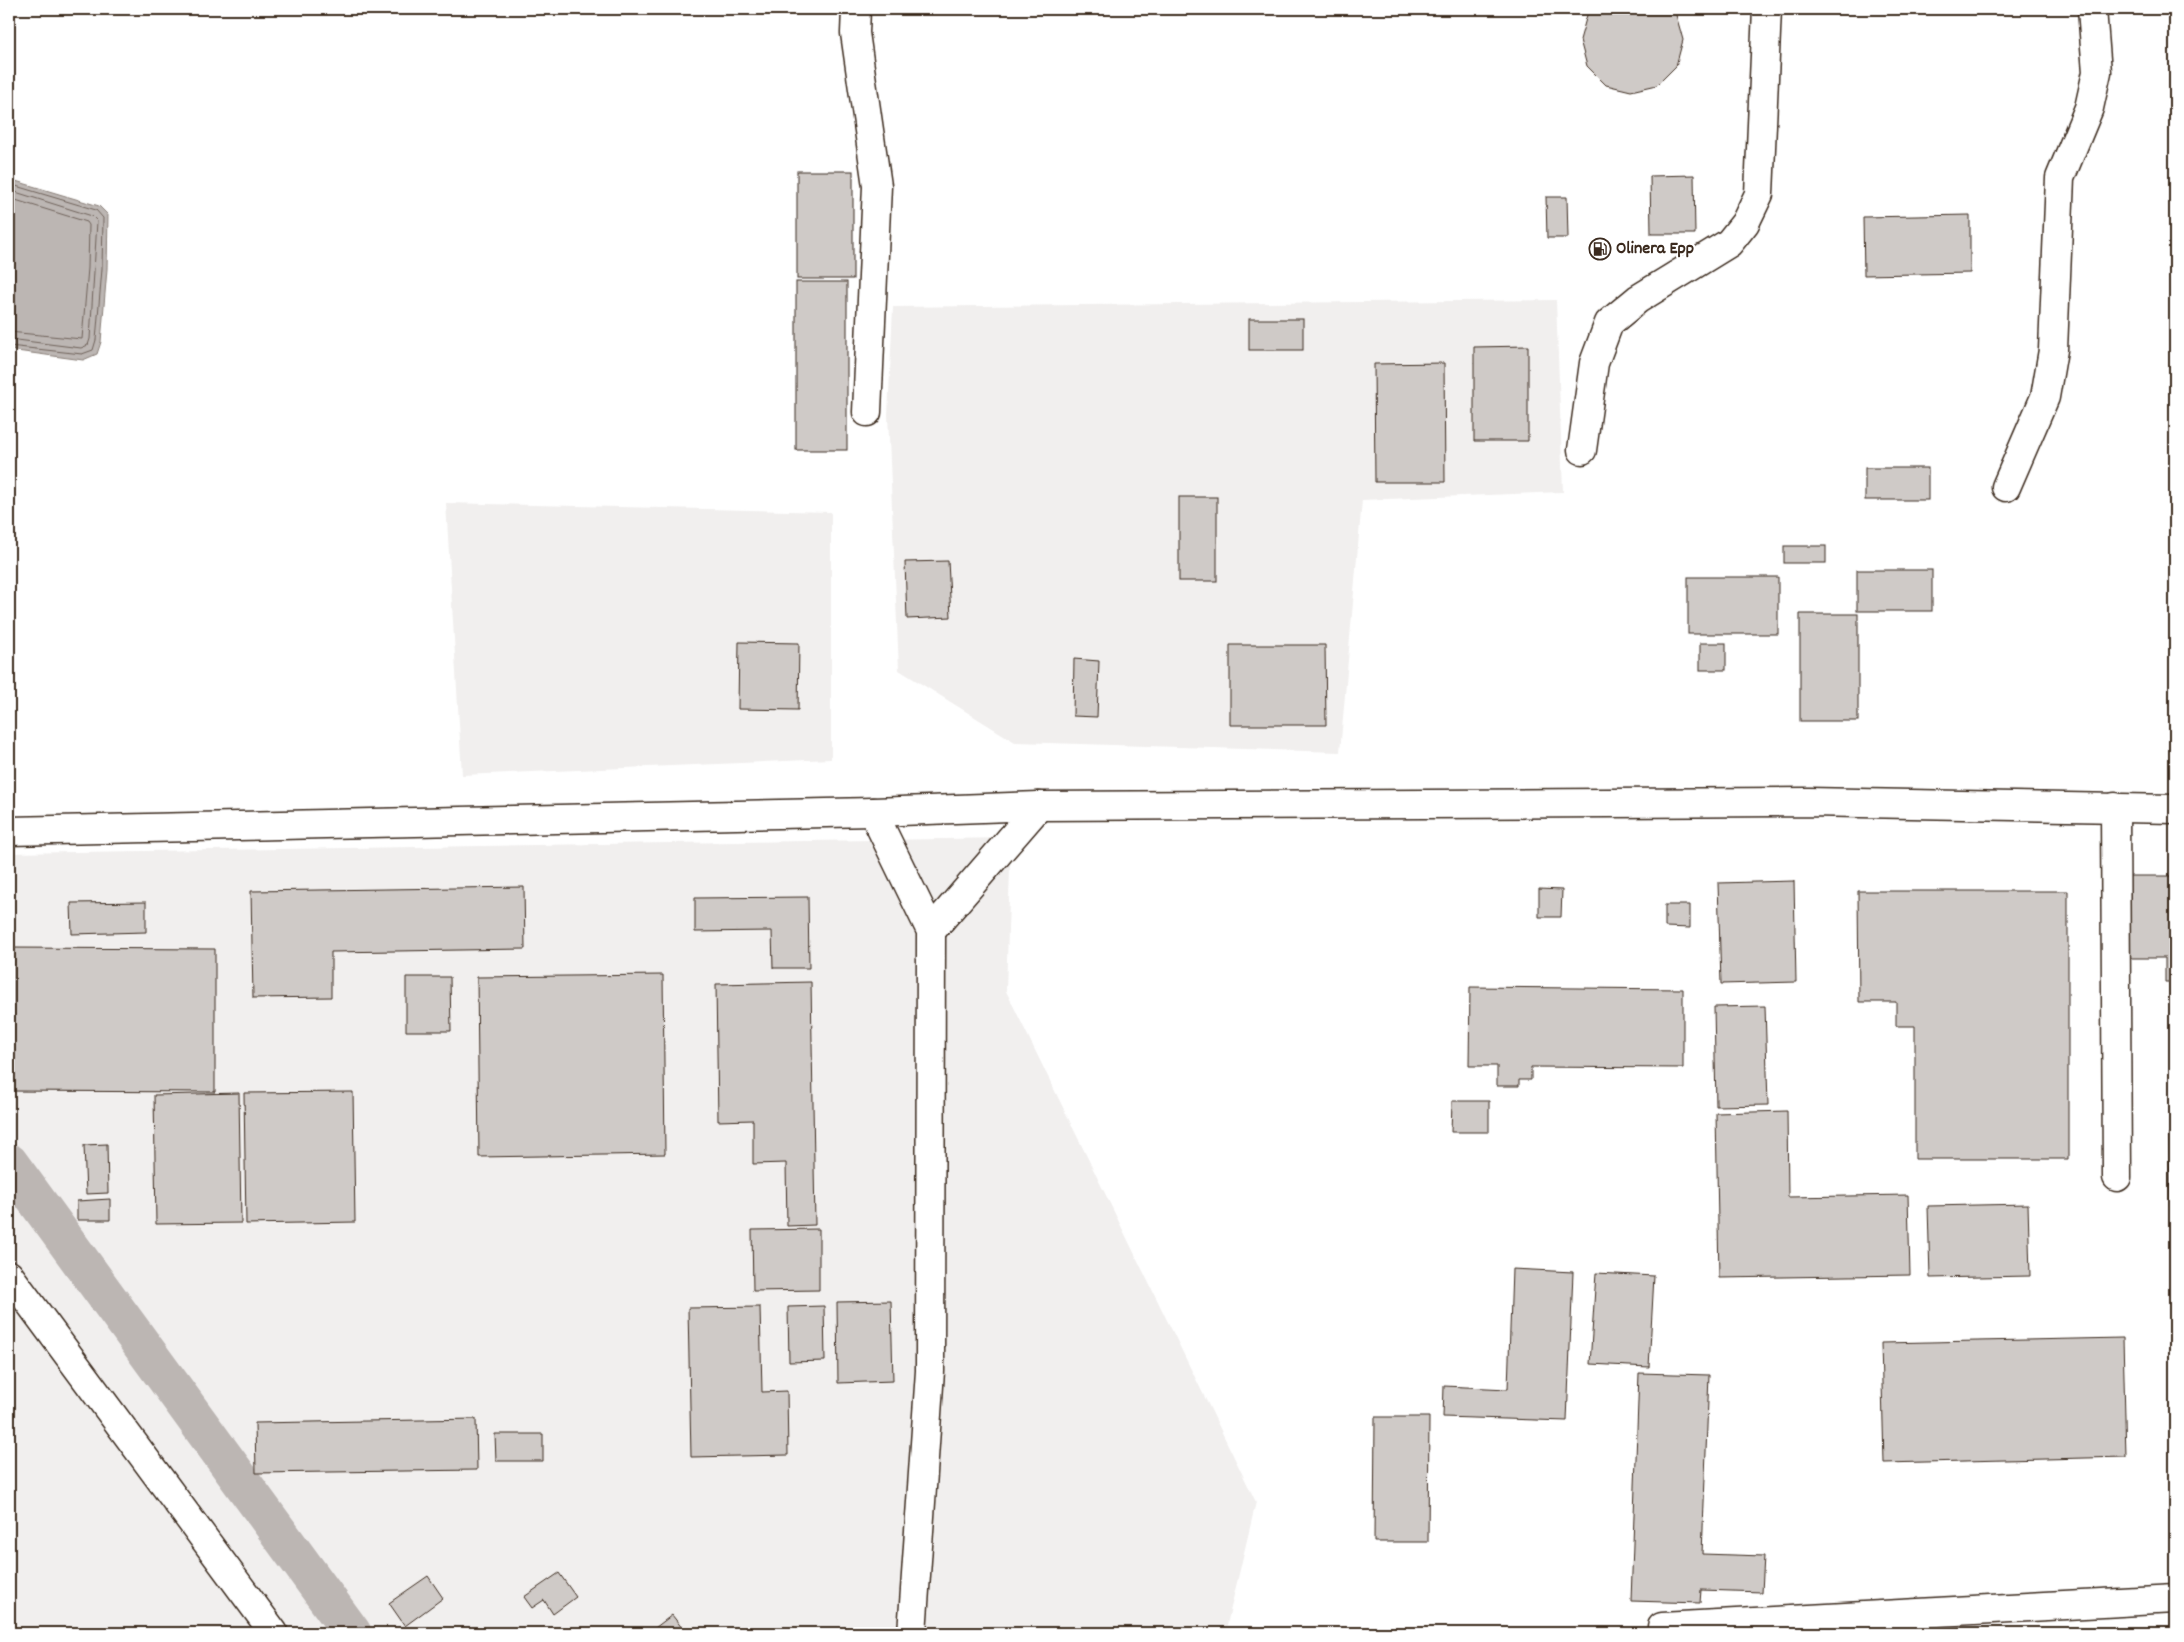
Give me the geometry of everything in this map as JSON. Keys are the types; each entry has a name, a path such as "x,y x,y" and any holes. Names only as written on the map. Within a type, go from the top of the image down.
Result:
{"main road":[{"path":"856,9 855,33 877,186 867,412"},
{"path":"1582,450 1594,363 1610,323 1638,299 1729,243 1745,223 1759,194 1767,9"},
{"path":"2006,487 2045,397 2053,350 2060,178 2089,108 2097,72 2092,9"},
{"path":"9,831 873,812 1039,806 1808,802 2175,809"},
{"path":"931,931 1039,806"},
{"path":"2115,807 2117,1177"},
{"path":"873,812 931,931 930,1371 912,1633"},
{"path":"9,1275 274,1633"},
{"path":"1662,1633 1662,1627 1949,1622 2175,1599"}],"shaded area":[{"path":"1556,300 1563,492 1362,500 1340,752 1015,742 899,670 888,415 893,307"},
{"path":"446,503 831,512 831,759 462,775"},
{"path":"1011,838 1006,991 1256,1502 1225,1633 9,1633 9,853"}],"water":[{"path":"9,179 99,206 108,215 107,269 101,342 97,354 83,360 9,350"}],"building":[{"path":"1593,9 1670,9 1676,15 1683,40 1676,66 1657,85 1631,91 1606,85 1587,66 1580,40 1587,15"},
{"path":"797,171 853,171 853,279 797,279"},
{"path":"1694,175 1695,234 1651,234 1650,176"},
{"path":"1546,197 1567,197 1568,238 1547,238"},
{"path":"1970,215 1970,273 1864,275 1863,217"},
{"path":"796,282 847,282 847,450 796,450"},
{"path":"1249,319 1303,319 1303,350 1249,350"},
{"path":"1528,346 1528,441 1474,441 1474,347"},
{"path":"1444,363 1445,482 1375,482 1374,364"},
{"path":"1865,468 1928,468 1928,500 1865,500"},
{"path":"1179,497 1217,497 1217,581 1179,581"},
{"path":"1784,546 1826,546 1826,563 1784,563"},
{"path":"948,561 951,617 907,619 905,562"},
{"path":"1857,570 1932,570 1932,611 1857,611"},
{"path":"1688,577 1778,577 1778,634 1688,634"},
{"path":"1800,614 1858,614 1858,721 1800,721"},
{"path":"739,642 799,643 798,710 738,709"},
{"path":"1700,643 1726,643 1726,670 1700,670"},
{"path":"1230,645 1325,645 1326,725 1230,725"},
{"path":"1074,659 1099,661 1097,717 1073,716"},
{"path":"2129,876 2175,876 2175,982 2165,982 2165,958 2129,958"},
{"path":"1794,881 1796,982 1721,984 1718,883"},
{"path":"524,887 525,949 331,952 331,997 253,998 251,891"},
{"path":"1539,889 1562,890 1561,917 1539,917"},
{"path":"1858,891 2068,891 2068,1159 1915,1159 1915,1026 1896,1026 1896,1002 1859,1002"},
{"path":"808,897 809,968 773,968 772,931 695,932 695,898"},
{"path":"146,902 146,932 72,934 71,903"},
{"path":"1665,905 1690,905 1690,928 1665,927"},
{"path":"9,948 215,949 215,1092 9,1091"},
{"path":"663,975 665,1154 479,1157 477,977"},
{"path":"406,977 450,977 451,1031 406,1031"},
{"path":"811,982 815,1225 787,1226 786,1163 753,1164 753,1120 718,1121 716,984"},
{"path":"1470,987 1683,989 1683,1068 1531,1067 1531,1080 1519,1080 1519,1086 1497,1086 1497,1066 1469,1066"},
{"path":"1765,1006 1768,1105 1716,1106 1714,1007"},
{"path":"353,1092 355,1222 246,1224 244,1093"},
{"path":"239,1093 241,1223 156,1224 154,1095"},
{"path":"1452,1101 1489,1101 1489,1132 1451,1132"},
{"path":"1787,1111 1788,1197 1908,1195 1910,1275 1719,1278 1716,1113"},
{"path":"2169,1134 2175,1134 2175,1207 2170,1207"},
{"path":"107,1144 108,1193 86,1194 84,1145"},
{"path":"110,1199 110,1220 77,1220 77,1201"},
{"path":"2028,1204 2030,1276 1930,1278 1928,1206"},
{"path":"819,1229 819,1290 753,1291 752,1230"},
{"path":"1512,1269 1573,1272 1567,1421 1443,1417 1444,1386 1508,1389"},
{"path":"1596,1273 1654,1276 1649,1367 1590,1364"},
{"path":"891,1301 893,1381 838,1383 837,1302"},
{"path":"824,1306 825,1361 789,1362 788,1307"},
{"path":"760,1307 762,1392 787,1391 788,1455 691,1457 688,1308"},
{"path":"2123,1338 2126,1457 1884,1463 1881,1343"},
{"path":"1639,1373 1709,1375 1702,1554 1764,1556 1762,1592 1701,1590 1700,1603 1631,1601"},
{"path":"1375,1417 1429,1417 1428,1542 1374,1542"},
{"path":"476,1419 477,1470 256,1473 255,1423"},
{"path":"495,1434 543,1434 543,1461 496,1461"},
{"path":"559,1573 576,1597 553,1614 544,1600 532,1608 524,1597"},
{"path":"428,1576 443,1598 405,1626 389,1603"},
{"path":"672,1615 686,1633 653,1633 651,1631"}],"waterway":[{"path":"9,1163 352,1633"}],"place":[{"name":"Olinera Epp","path":"1600,249"}]}
